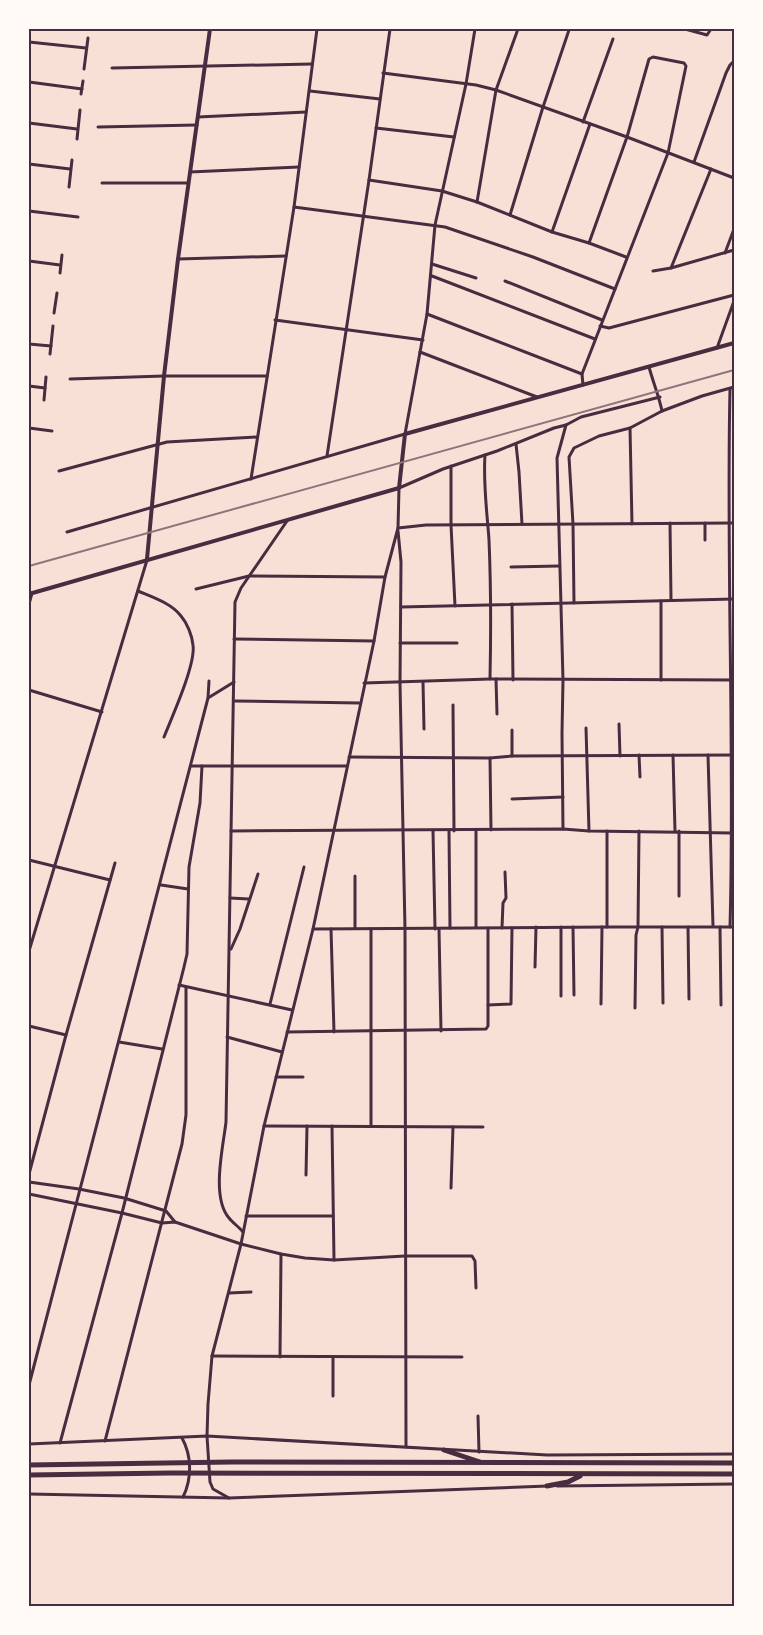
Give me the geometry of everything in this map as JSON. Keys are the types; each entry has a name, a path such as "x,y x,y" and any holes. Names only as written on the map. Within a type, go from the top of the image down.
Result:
{"highway":[{"path":"444,1450 485,1464"},
{"path":"29,1464 232,1462 734,1463"},
{"path":"29,1475 170,1473 734,1474"},
{"path":"547,1486 568,1482 582,1475"}],"street":[{"path":"29,951 147,559 164,376 188,183 210,29"},
{"path":"251,479 294,207 310,91 316,29"},
{"path":"327,456 390,29"},
{"path":"406,1447 405,929 402,830 403,758 400,682 399,488 405,434 427,314 432,276 435,224 466,84 475,29"},
{"path":"477,202 496,90 518,29"},
{"path":"686,29 707,35 712,29"},
{"path":"510,215 569,30"},
{"path":"84,68 88,38"},
{"path":"583,122 613,39"},
{"path":"29,42 86,48"},
{"path":"583,385 582,374 668,152 686,66 684,63 653,57 650,59 627,137 589,243"},
{"path":"694,162 726,73 734,61"},
{"path":"112,68 312,64"},
{"path":"383,73 476,85 496,90 734,178"},
{"path":"29,82 82,89"},
{"path":"81,94 83,82"},
{"path":"310,91 380,99"},
{"path":"76,139 80,110"},
{"path":"198,117 306,112"},
{"path":"29,123 77,130"},
{"path":"552,232 590,124"},
{"path":"98,127 197,125"},
{"path":"376,128 454,137"},
{"path":"69,187 72,160"},
{"path":"29,164 70,169"},
{"path":"190,172 299,167"},
{"path":"671,268 711,169"},
{"path":"369,180 442,191 477,202 552,232 589,243 626,258"},
{"path":"102,184 188,183"},
{"path":"294,207 435,224 533,257 615,289"},
{"path":"29,211 78,217"},
{"path":"725,253 734,228"},
{"path":"653,271 671,268 734,250"},
{"path":"60,273 62,255"},
{"path":"178,260 286,256"},
{"path":"29,261 60,265"},
{"path":"432,264 476,278"},
{"path":"432,276 595,340"},
{"path":"505,281 602,320"},
{"path":"54,313 57,293"},
{"path":"600,326 609,328 734,295"},
{"path":"717,348 734,301"},
{"path":"427,314 582,374"},
{"path":"275,320 423,340"},
{"path":"50,354 54,326"},
{"path":"67,532 327,456 734,343"},
{"path":"29,344 51,346"},
{"path":"420,352 537,398"},
{"path":"649,367 654,386 660,397 662,411"},
{"path":"70,379 164,376 267,376"},
{"path":"44,400 46,377"},
{"path":"29,386 45,388"},
{"path":"574,602 573,524 569,457 571,452 574,448 598,436 630,428 662,411 702,396 734,387"},
{"path":"313,929 607,926 732,927 733,755 728,457 730,389"},
{"path":"29,604 31,593 399,488 451,466 566,425 581,417 660,397"},
{"path":"563,829 563,680 557,458 566,425"},
{"path":"29,428 52,431"},
{"path":"630,428 632,524"},
{"path":"59,471 167,442 257,437"},
{"path":"516,444 522,524"},
{"path":"485,455 484,479 491,605 490,679"},
{"path":"728,457 734,457"},
{"path":"451,466 451,525 455,606"},
{"path":"243,1232 228,1217 220,1200 226,1122 236,602 241,588 287,520"},
{"path":"705,523 705,540"},
{"path":"398,528 451,525 734,523"},
{"path":"670,524 671,600"},
{"path":"229,1498 213,1489 210,1482 207,1436 212,1356 241,1244 264,1126 313,929 359,704 374,641 385,577 398,528"},
{"path":"511,567 559,566"},
{"path":"196,589 249,576 385,577"},
{"path":"138,591 164,603 181,615 194,645 192,659 164,737"},
{"path":"401,607 734,599"},
{"path":"661,680 662,601"},
{"path":"512,604 513,680"},
{"path":"234,639 374,641"},
{"path":"400,643 457,643"},
{"path":"364,683 490,679 732,680"},
{"path":"496,679 497,714"},
{"path":"29,1385 79,1189 161,885 208,698 209,681"},
{"path":"208,698 234,682"},
{"path":"422,682 424,729"},
{"path":"29,690 102,712"},
{"path":"234,701 359,704"},
{"path":"450,928 454,758 453,705"},
{"path":"620,724 620,756"},
{"path":"586,728 589,831"},
{"path":"512,730 512,756"},
{"path":"639,755 640,777"},
{"path":"673,755 679,896"},
{"path":"708,755 712,832 713,926"},
{"path":"348,757 490,758 512,756 733,755"},
{"path":"490,758 491,830"},
{"path":"191,766 347,766"},
{"path":"60,1443 122,1213 124,1198 187,954 189,867 200,803 202,766"},
{"path":"512,799 563,797"},
{"path":"231,831 563,829 589,831 733,832"},
{"path":"476,830 476,928"},
{"path":"433,831 441,1031"},
{"path":"607,831 607,926"},
{"path":"635,1008 639,831"},
{"path":"29,860 110,880"},
{"path":"29,1174 115,863"},
{"path":"270,1004 304,867"},
{"path":"502,928 503,904 506,898 505,872"},
{"path":"230,951 240,929 258,874"},
{"path":"355,876 355,928"},
{"path":"161,885 188,889"},
{"path":"230,898 249,899"},
{"path":"534,967 536,927"},
{"path":"561,927 561,996"},
{"path":"573,927 574,995"},
{"path":"601,1004 602,927"},
{"path":"662,927 663,1003"},
{"path":"688,927 689,998"},
{"path":"720,927 721,1005"},
{"path":"287,1032 486,1029 488,1026 488,928"},
{"path":"488,1005 511,1004 512,928"},
{"path":"331,929 334,1032"},
{"path":"370,1126 372,929"},
{"path":"178,985 292,1010"},
{"path":"105,1440 182,1144 186,1115 186,987"},
{"path":"29,1026 66,1035"},
{"path":"227,1037 282,1052"},
{"path":"119,1042 162,1050"},
{"path":"276,1077 304,1077"},
{"path":"264,1126 483,1127"},
{"path":"306,1175 307,1126"},
{"path":"332,1126 334,1260"},
{"path":"451,1188 453,1127"},
{"path":"29,1182 124,1198 166,1211 176,1222"},
{"path":"29,1194 162,1223 176,1222 241,1244 281,1254 334,1260 405,1256 472,1256 474,1258 476,1288"},
{"path":"246,1216 333,1216"},
{"path":"280,1357 281,1254"},
{"path":"229,1293 251,1292"},
{"path":"212,1356 462,1357"},
{"path":"333,1357 333,1396"},
{"path":"478,1416 479,1452"},
{"path":"29,1444 207,1436 547,1455 734,1454"},
{"path":"182,1438 188,1448 189,1464 189,1481 183,1497"},
{"path":"29,1494 229,1498 547,1486 734,1484"}],"railway":[{"path":"29,566 734,370"}]}
